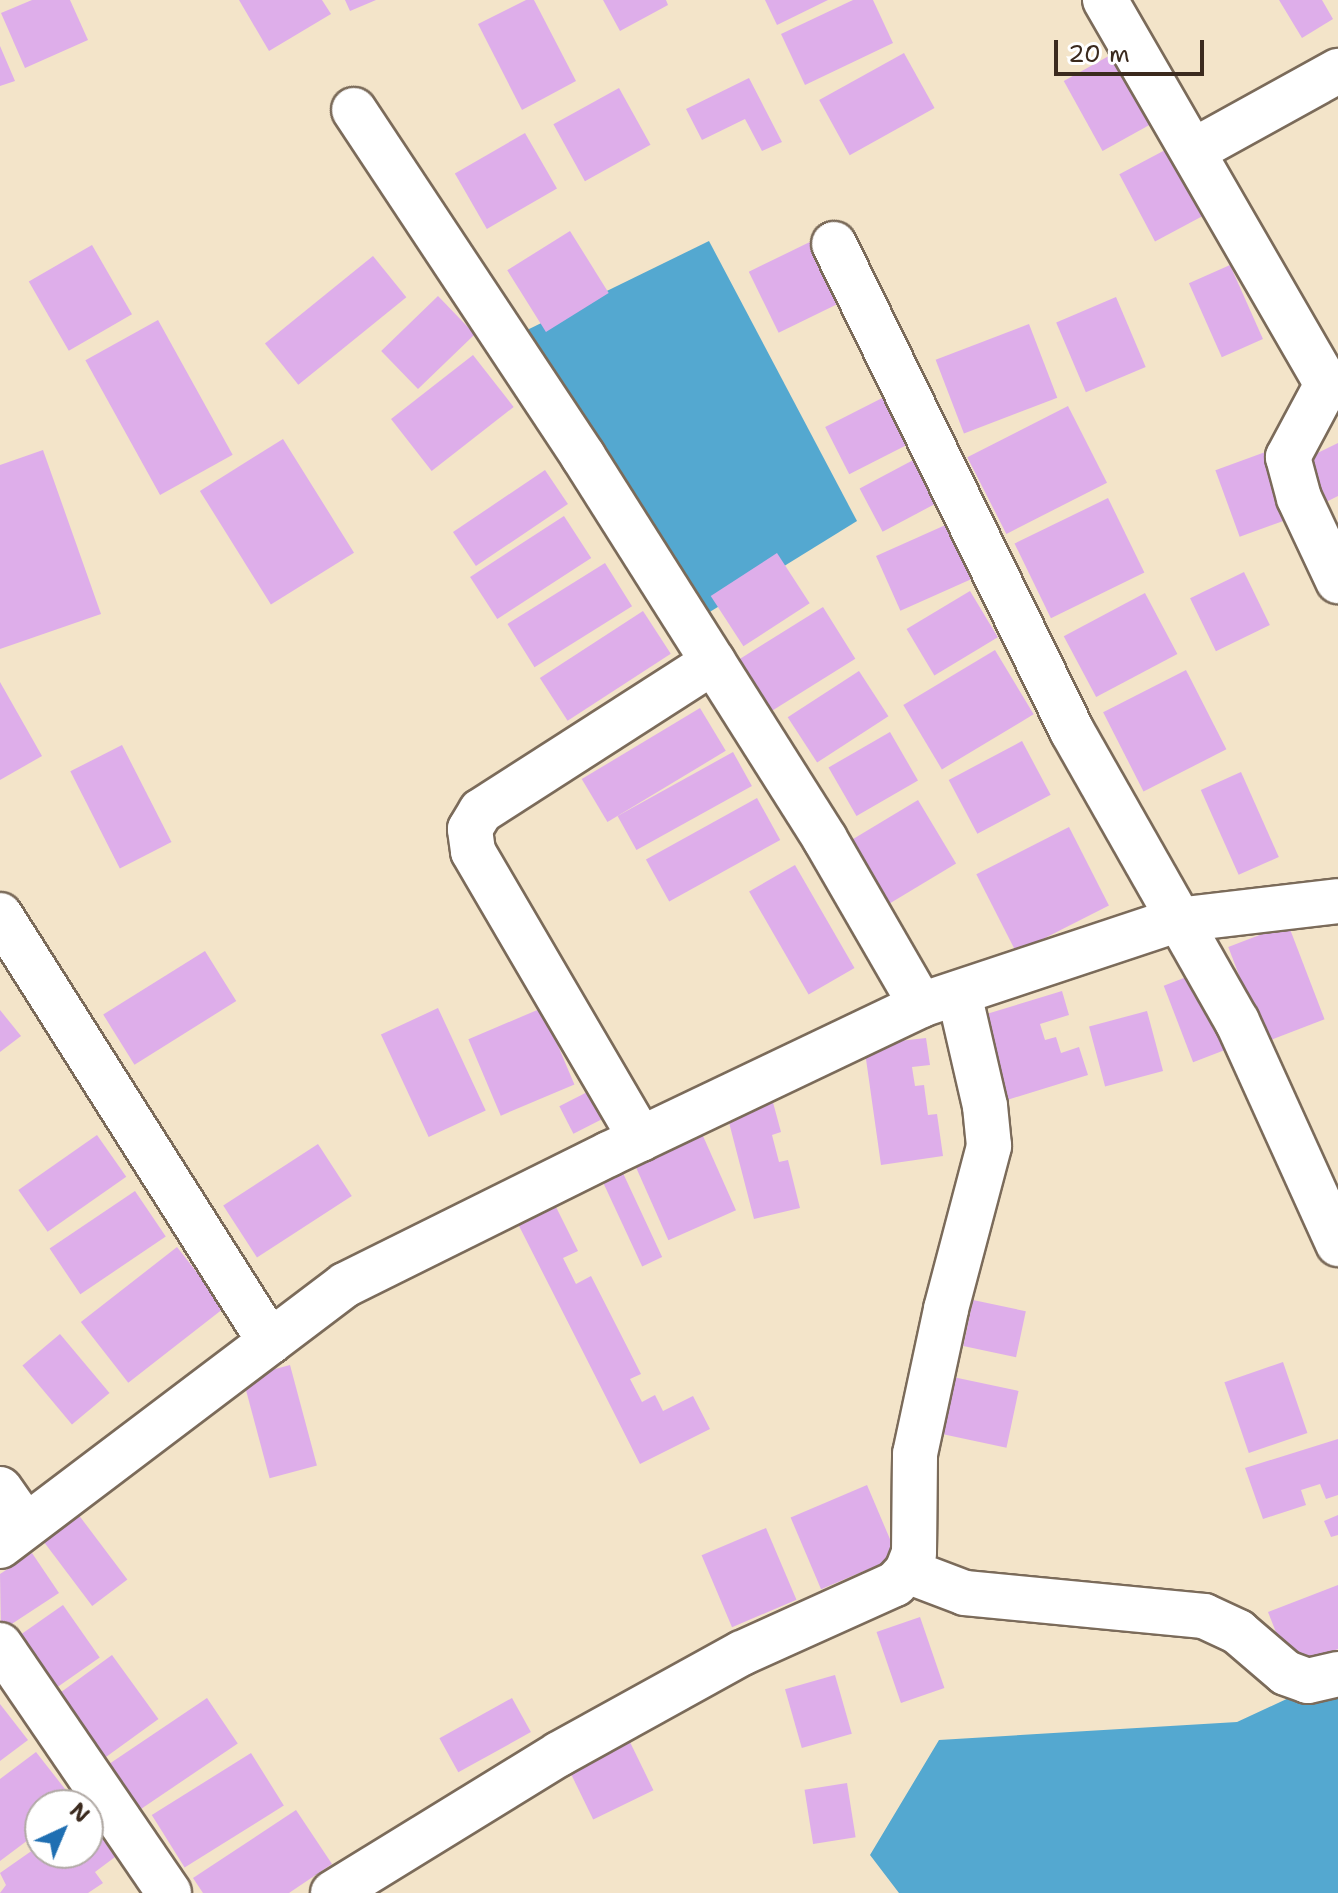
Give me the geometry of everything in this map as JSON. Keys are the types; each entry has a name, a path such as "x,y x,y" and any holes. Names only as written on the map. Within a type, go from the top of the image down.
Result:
{"street":[{"path":"1105,0 1327,384 1288,457 1299,498 1338,581"},
{"path":"1193,151 1338,71"},
{"path":"333,1893 559,1754 742,1653 895,1584 907,1571 914,1553 915,1454 946,1309 989,1146 985,1106 940,999 825,839 583,456 354,110"},
{"path":"834,244 1072,731 1237,1021 1338,1244"},
{"path":"641,1139 473,851 470,829 481,811 713,662"},
{"path":"0,1489 13,1536 345,1285 641,1139 940,999 1177,920 1338,901"},
{"path":"0,915 270,1342"},
{"path":"907,1571 965,1593 1204,1616 1238,1632 1286,1673 1308,1681 1338,1674"},
{"path":"0,1645 169,1893"}],"water":[{"path":"709,241 857,521 700,618 525,331"},
{"path":"1338,1675 1338,1893 899,1893 870,1855 939,1740 1237,1722"}],"building":[{"path":"32,0 70,0 88,40 25,68 1,13"},
{"path":"239,0 322,0 331,14 269,51"},
{"path":"345,0 376,0 350,11"},
{"path":"526,0 534,0 576,81 522,110 478,24"},
{"path":"603,0 666,0 668,5 620,31"},
{"path":"765,0 828,0 777,25"},
{"path":"853,0 873,0 893,43 805,85 781,34"},
{"path":"1279,0 1322,0 1333,19 1302,38"},
{"path":"0,46 15,81 0,86"},
{"path":"1125,47 1164,117 1103,151 1064,81"},
{"path":"904,53 935,108 850,155 819,100"},
{"path":"749,78 782,142 762,151 745,119 702,140 686,109"},
{"path":"619,88 651,145 585,181 553,124"},
{"path":"525,133 557,188 487,229 455,174"},
{"path":"1167,149 1203,216 1155,241 1119,174"},
{"path":"570,231 609,293 546,332 507,270"},
{"path":"818,238 848,299 779,333 749,272"},
{"path":"92,245 132,314 69,351 29,282"},
{"path":"373,256 406,297 298,385 265,343"},
{"path":"1230,265 1263,339 1222,357 1189,283"},
{"path":"438,296 475,334 418,389 381,351"},
{"path":"1116,297 1146,367 1086,392 1056,322"},
{"path":"158,320 233,455 160,495 85,360"},
{"path":"1029,324 1057,398 964,434 936,360"},
{"path":"473,355 514,407 432,471 391,419"},
{"path":"892,393 916,440 849,474 825,427"},
{"path":"1068,406 1107,483 1006,534 967,457"},
{"path":"283,439 354,553 271,605 200,491"},
{"path":"1338,443 1338,496 1322,504 1301,461"},
{"path":"43,450 101,614 0,649 0,465"},
{"path":"1268,451 1292,518 1240,537 1215,470"},
{"path":"917,458 940,501 883,532 860,489"},
{"path":"545,470 568,504 476,566 453,532"},
{"path":"1108,498 1144,573 1051,618 1015,544"},
{"path":"564,516 591,558 497,619 470,577"},
{"path":"950,523 974,578 900,611 876,556"},
{"path":"777,553 810,603 743,646 711,596"},
{"path":"605,563 632,606 535,667 507,624"},
{"path":"1244,572 1270,625 1216,651 1190,598"},
{"path":"970,591 998,637 934,675 907,629"},
{"path":"1145,593 1177,654 1096,697 1064,636"},
{"path":"823,607 855,659 770,712 737,661"},
{"path":"643,611 671,654 568,721 540,678"},
{"path":"995,650 1034,714 942,769 903,705"},
{"path":"1186,670 1226,749 1144,792 1103,712"},
{"path":"859,671 888,716 817,763 788,717"},
{"path":"0,682 42,756 0,780"},
{"path":"700,708 726,751 607,822 582,779"},
{"path":"890,732 918,780 857,816 829,768"},
{"path":"1022,741 1051,795 977,834 949,780"},
{"path":"122,745 171,842 120,868 70,771"},
{"path":"733,752 752,786 636,850 618,816"},
{"path":"1241,772 1279,857 1239,875 1201,790"},
{"path":"757,798 780,840 669,902 646,860"},
{"path":"918,800 956,863 888,905 849,841"},
{"path":"1069,827 1109,905 1016,953 976,874"},
{"path":"795,865 854,968 809,995 749,892"},
{"path":"1288,924 1325,1019 1265,1042 1228,947"},
{"path":"205,951 236,1001 134,1065 103,1015"},
{"path":"1202,971 1231,1048 1193,1062 1164,986"},
{"path":"1062,991 1069,1015 1040,1024 1045,1040 1056,1037 1061,1053 1079,1047 1088,1075 1007,1100 980,1016"},
{"path":"438,1008 486,1110 429,1137 381,1035"},
{"path":"542,1008 574,1084 501,1116 468,1039"},
{"path":"0,1010 21,1036 0,1052"},
{"path":"1147,1011 1163,1071 1105,1086 1089,1027"},
{"path":"926,1038 930,1065 912,1067 915,1086 924,1085 928,1115 937,1114 943,1156 881,1165 864,1045"},
{"path":"603,1084 617,1112 573,1134 559,1106"},
{"path":"771,1095 781,1132 772,1135 779,1162 788,1160 800,1208 754,1219 725,1107"},
{"path":"699,1127 736,1210 668,1240 631,1157"},
{"path":"97,1135 126,1177 48,1232 18,1190"},
{"path":"318,1144 352,1196 257,1258 223,1206"},
{"path":"622,1171 662,1257 642,1266 602,1180"},
{"path":"135,1191 166,1237 80,1294 50,1249"},
{"path":"555,1205 578,1251 563,1258 576,1284 591,1276 641,1374 630,1379 642,1402 655,1395 663,1411 693,1396 710,1429 640,1464 518,1224"},
{"path":"177,1247 224,1308 128,1383 81,1322"},
{"path":"973,1300 1026,1311 1016,1357 963,1346"},
{"path":"60,1334 109,1393 72,1424 22,1365"},
{"path":"1283,1362 1307,1433 1249,1453 1224,1382"},
{"path":"290,1365 317,1465 270,1478 243,1378"},
{"path":"953,1377 1019,1391 1006,1448 941,1434"},
{"path":"1338,1439 1338,1495 1326,1499 1320,1484 1301,1490 1306,1505 1263,1519 1245,1468"},
{"path":"867,1485 897,1557 821,1589 791,1517"},
{"path":"78,1514 127,1579 92,1606 43,1540"},
{"path":"1338,1515 1338,1535 1331,1537 1324,1521"},
{"path":"766,1528 796,1600 732,1627 702,1555"},
{"path":"32,1553 59,1593 1,1631 0,1574"},
{"path":"1338,1585 1338,1649 1290,1668 1268,1612"},
{"path":"63,1605 100,1657 49,1693 12,1641"},
{"path":"920,1617 944,1688 901,1703 877,1632"},
{"path":"112,1655 158,1719 99,1762 53,1698"},
{"path":"835,1675 852,1734 802,1748 785,1689"},
{"path":"207,1698 238,1744 139,1810 108,1765"},
{"path":"512,1698 531,1732 458,1772 439,1738"},
{"path":"0,1704 28,1740 0,1761"},
{"path":"628,1738 653,1790 593,1820 568,1767"},
{"path":"36,1752 65,1789 24,1789 24,1843 0,1861 0,1779"},
{"path":"251,1753 284,1806 185,1868 152,1815"},
{"path":"847,1783 856,1837 813,1844 805,1790"},
{"path":"296,1810 332,1864 289,1893 203,1893 193,1878"},
{"path":"104,1841 115,1857 104,1865"},
{"path":"24,1856 24,1869 99,1869 95,1872 103,1883 88,1893 0,1893 6,1885 0,1873"}]}
